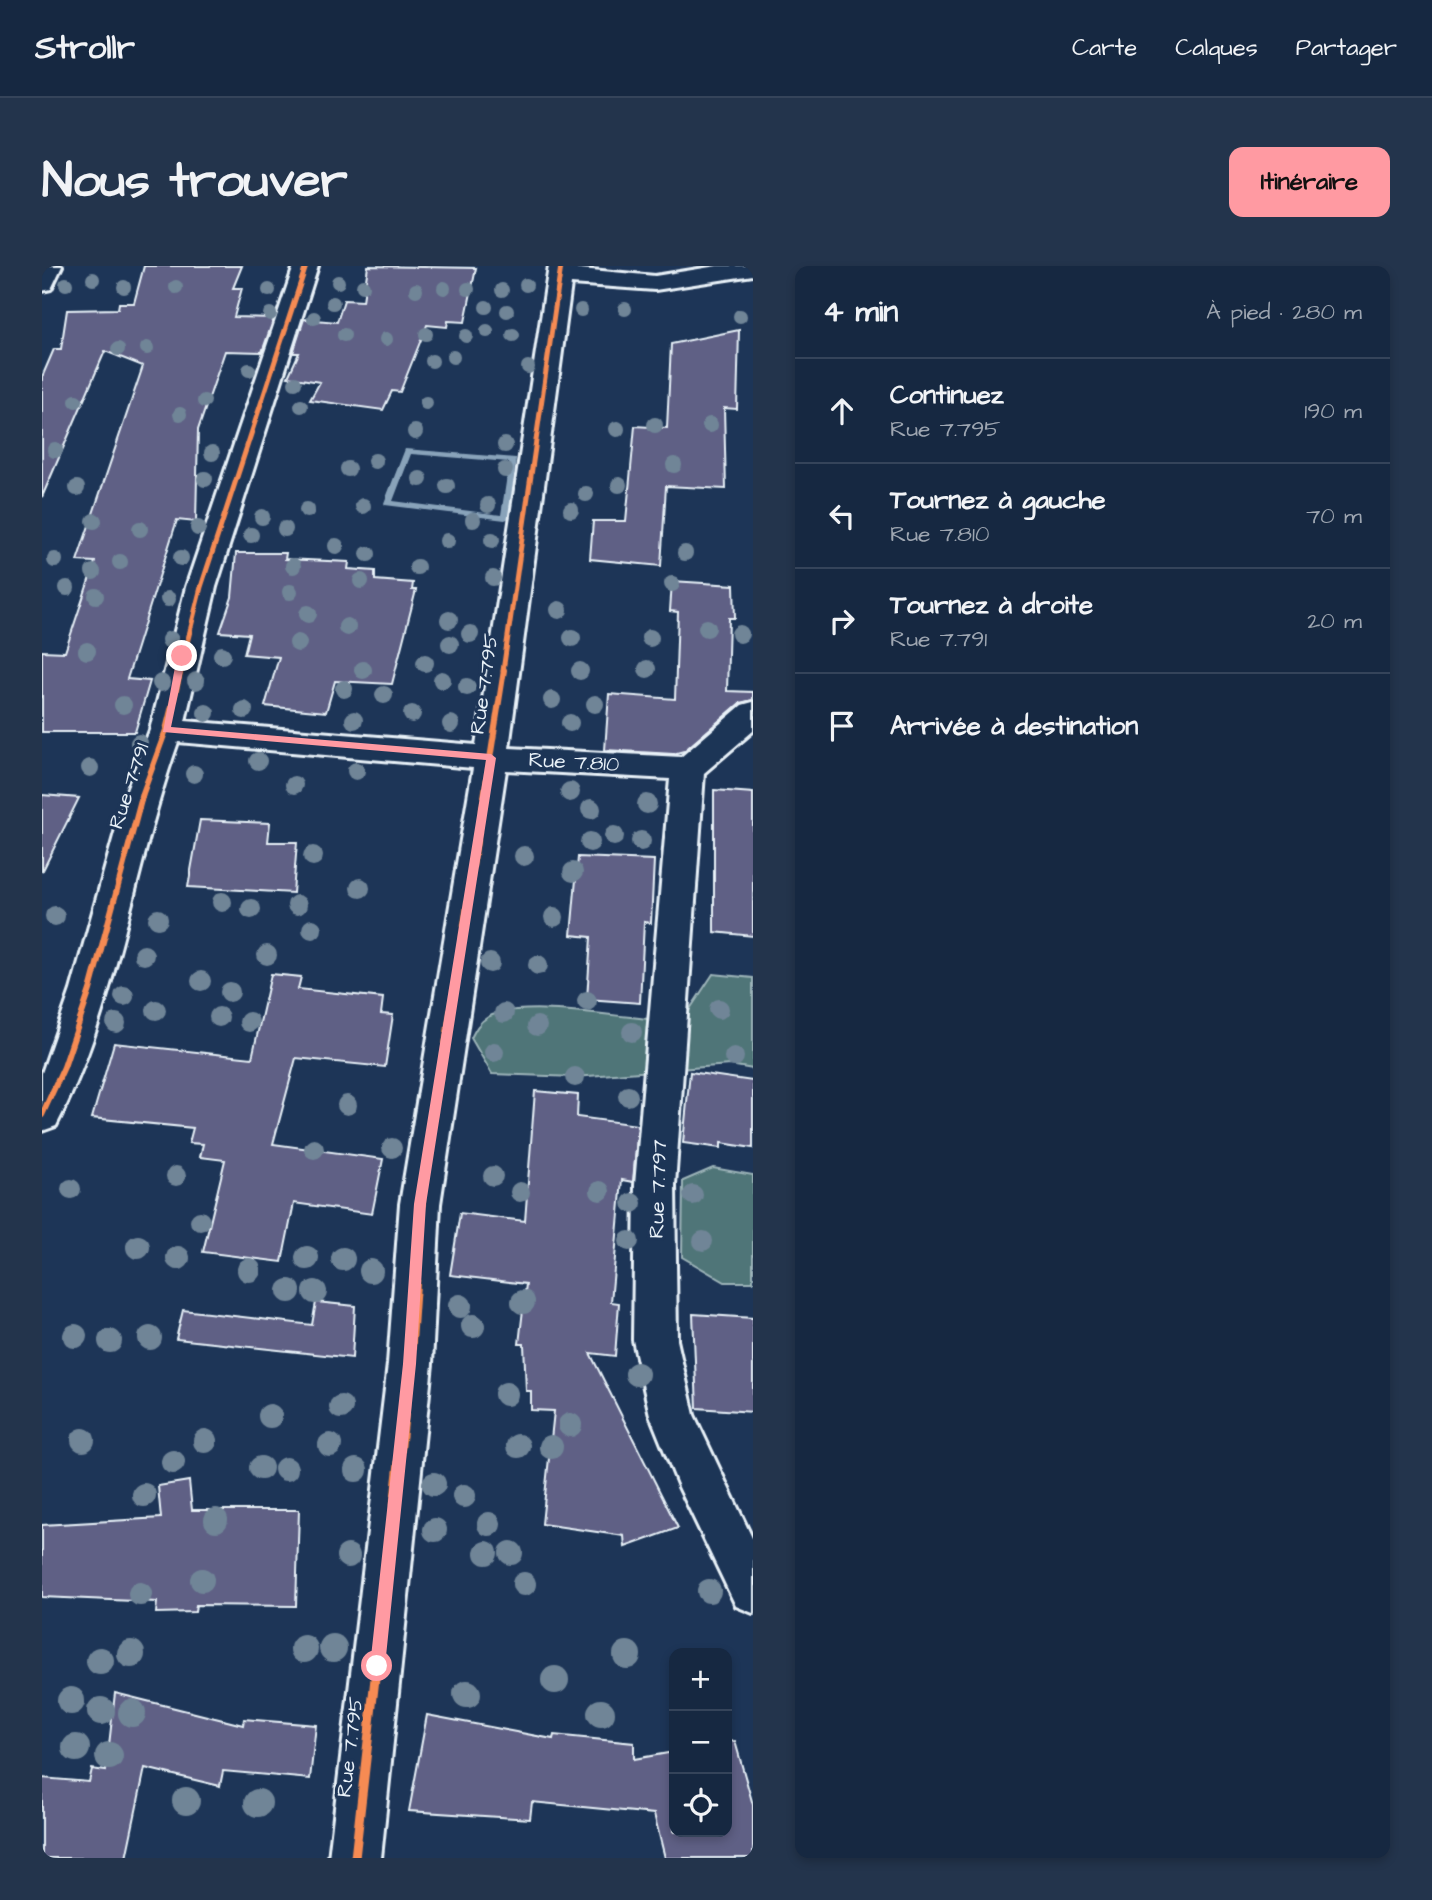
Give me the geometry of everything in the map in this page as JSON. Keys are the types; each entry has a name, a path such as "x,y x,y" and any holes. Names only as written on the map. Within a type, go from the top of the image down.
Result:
{"street":[{"path":"42,284 50,266"},
{"name":"Rue 7.791","path":"42,1115 64,1067 90,990 143,793 166,730 201,587 306,266"},
{"path":"561,271 655,283 753,268"},
{"name":"Rue 7.795","path":"355,1858 410,1364 420,1204 491,758 561,271"},
{"path":"688,769 753,713"},
{"name":"Rue 7.810","path":"166,730 491,758 688,769"},
{"name":"Rue 7.797","path":"688,769 655,1185 655,1340 672,1415 695,1472 753,1590"}],"green space":[{"path":"713,974 753,978 753,1069 730,1065 575,1077 492,1074 471,1038 488,1017 524,1010 575,1011 668,1021 684,1018"},
{"path":"713,1168 753,1175 753,1282 725,1282 682,1257 683,1181"}],"building":[{"path":"144,266 242,266 233,288 242,288 234,317 274,318 262,352 225,351 198,430 196,522 177,520 127,679 150,681 135,732 42,732 42,651 65,652 95,562 77,561 143,366 105,351 42,497 42,377 54,349 61,349 67,310 118,309 119,303 134,303"},
{"path":"368,266 476,268 465,322 448,321 447,327 427,325 400,392 392,391 383,410 310,400 320,382 288,377 299,353 293,353 304,319 337,322 344,300 363,301"},
{"path":"739,330 737,409 724,408 726,489 666,486 661,566 590,559 593,521 626,521 635,426 667,428 671,344"},
{"path":"236,553 286,553 285,559 349,562 348,569 375,571 375,580 413,583 412,590 416,590 392,684 335,681 326,712 265,706 279,657 244,654 249,634 220,632 232,597"},
{"path":"672,581 734,585 735,618 729,618 727,691 753,692 753,700 740,703 684,751 673,754 605,750 609,694 675,699 678,612 670,611"},
{"path":"714,790 753,793 753,936 714,932"},
{"path":"42,795 79,798 42,872"},
{"path":"200,820 270,823 268,842 297,842 293,893 188,887"},
{"path":"578,857 654,860 651,923 644,922 640,1003 587,999 591,937 571,935"},
{"path":"271,974 301,977 298,989 383,998 381,1014 393,1015 385,1067 296,1058 273,1144 383,1159 372,1214 294,1203 282,1262 203,1252 225,1160 200,1157 203,1144 189,1143 193,1128 92,1118 114,1043 252,1058"},
{"path":"690,1072 753,1081 753,1148 721,1143 721,1148 683,1143"},
{"path":"535,1091 578,1095 577,1117 638,1125 633,1182 622,1180 611,1302 619,1303 615,1356 590,1353 678,1528 625,1547 624,1536 542,1524 554,1411 531,1410 531,1391 526,1391 524,1344 519,1344 526,1284 450,1275 460,1213 525,1221"},
{"path":"316,1302 355,1306 352,1358 176,1339 183,1310 312,1325"},
{"path":"693,1314 753,1318 753,1412 697,1408"},
{"path":"189,1481 192,1510 299,1510 296,1606 196,1605 195,1612 156,1613 157,1602 42,1597 42,1525 161,1518 158,1486"},
{"path":"115,1693 243,1725 244,1719 316,1725 310,1779 223,1771 220,1786 145,1768 126,1858 42,1858 42,1778 89,1782 92,1769 106,1771"},
{"path":"427,1715 553,1739 554,1735 634,1743 634,1759 669,1753 669,1837 732,1837 732,1741 735,1741 753,1805 753,1858 665,1858 654,1814 532,1802 530,1819 409,1811"}],"waterway":[{"path":"408,451 513,460 505,518 388,503 408,451"}],"cycle path":[{"path":"42,1115 64,1067 90,990 143,793 166,730 201,587 306,266"},
{"path":"355,1858 410,1364 420,1204 491,758 561,266"}],"route":[{"path":"182,656 166,730 491,758 420,1204 410,1364 377,1666"}]}
